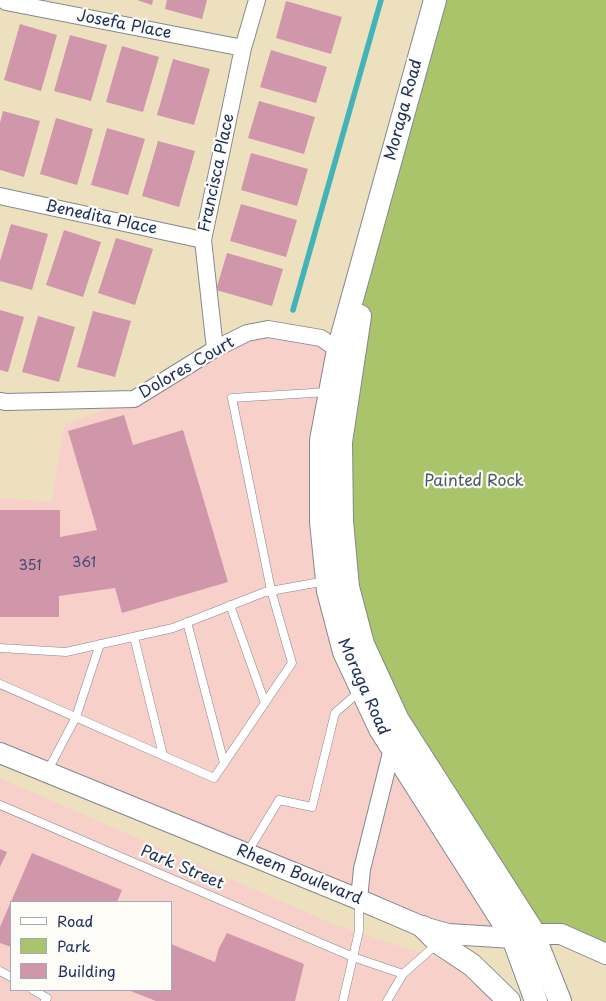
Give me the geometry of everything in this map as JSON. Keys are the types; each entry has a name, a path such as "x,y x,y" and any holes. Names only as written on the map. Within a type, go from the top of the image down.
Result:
{"main road":[{"name":"Moraga Road","path":"435,0 338,350 321,440 321,522 337,580 398,720 560,1001"},
{"name":"Moraga Road","path":"374,221 342,442 342,521 337,580 328,591 344,652 380,729 523,936 536,1001"},
{"path":"431,935 472,965 509,1001"}],"street":[{"name":"Francisca Place","path":"215,348 202,240 243,48 257,0"},
{"name":"Josefa Place","path":"6,2 243,48"},
{"name":"Benedita Place","path":"0,196 202,240"},
{"name":"Dolores Court","path":"0,401 134,399 215,348 247,333 268,329 321,338 338,350"},
{"path":"358,899 362,869 392,749"},
{"name":"Rheem Boulevard","path":"0,753 358,899 431,935 523,936 561,934 606,954"}],"lane":[{"path":"0,684 214,778 292,663 271,590 232,398 330,392"},
{"path":"0,648 66,652 173,628 271,590 337,580"},
{"path":"230,606 265,703"},
{"path":"187,622 224,763"},
{"path":"134,637 163,755"},
{"path":"47,772 76,717 100,644"},
{"path":"246,853 279,800 312,807 335,714 361,689"},
{"name":"Park Street","path":"0,805 353,957 402,974"},
{"path":"343,1001 358,931 358,899"},
{"path":"389,1001 402,974 431,935"},
{"path":"35,991 46,998 45,1001"}],"shaded area":[{"path":"247,333 321,338 354,361 533,934 448,934 0,753 0,498 52,502 64,425 134,399"},
{"path":"0,778 333,924 479,972 495,1001 0,1001"}],"green space":[{"name":"Painted Rock","path":"435,0 606,0 606,954 533,934 363,644 341,442 374,221"}],"building":[{"path":"137,0 153,0 152,5"},
{"path":"167,0 207,0 202,19 165,9"},
{"path":"286,1 342,17 331,54 276,38"},
{"path":"20,24 57,35 41,91 4,80"},
{"path":"70,35 107,45 91,101 54,91"},
{"path":"122,46 159,57 143,112 106,102"},
{"path":"271,50 327,67 316,103 260,87"},
{"path":"173,59 210,69 194,125 157,115"},
{"path":"259,101 315,117 304,154 248,138"},
{"path":"3,111 40,121 24,177 0,170 0,123"},
{"path":"56,118 93,129 77,185 40,174"},
{"path":"107,128 145,139 128,195 91,185"},
{"path":"158,141 195,151 179,207 142,196"},
{"path":"251,153 308,169 297,206 241,190"},
{"path":"241,204 297,220 286,257 230,241"},
{"path":"11,224 48,234 32,290 0,281 0,261"},
{"path":"64,230 101,242 83,297 46,285"},
{"path":"116,238 153,249 135,305 98,293"},
{"path":"227,253 283,269 272,306 216,290"},
{"path":"0,310 24,317 8,372 0,370"},
{"path":"93,311 131,321 115,377 77,367"},
{"path":"38,316 75,327 59,382 22,372"},
{"path":"124,415 133,445 183,430 228,582 122,613 115,588 59,596 59,617 0,617 0,510 60,510 60,537 97,530 68,431"},
{"path":"0,849 7,852 0,867"},
{"path":"32,853 122,890 117,901 11,901"},
{"path":"10,904 10,947 0,943 0,927"},
{"path":"227,933 304,964 295,1001 156,1001 131,991 172,991 172,944 215,962 219,948"}],"waterway":[{"path":"293,310 381,0"}]}
